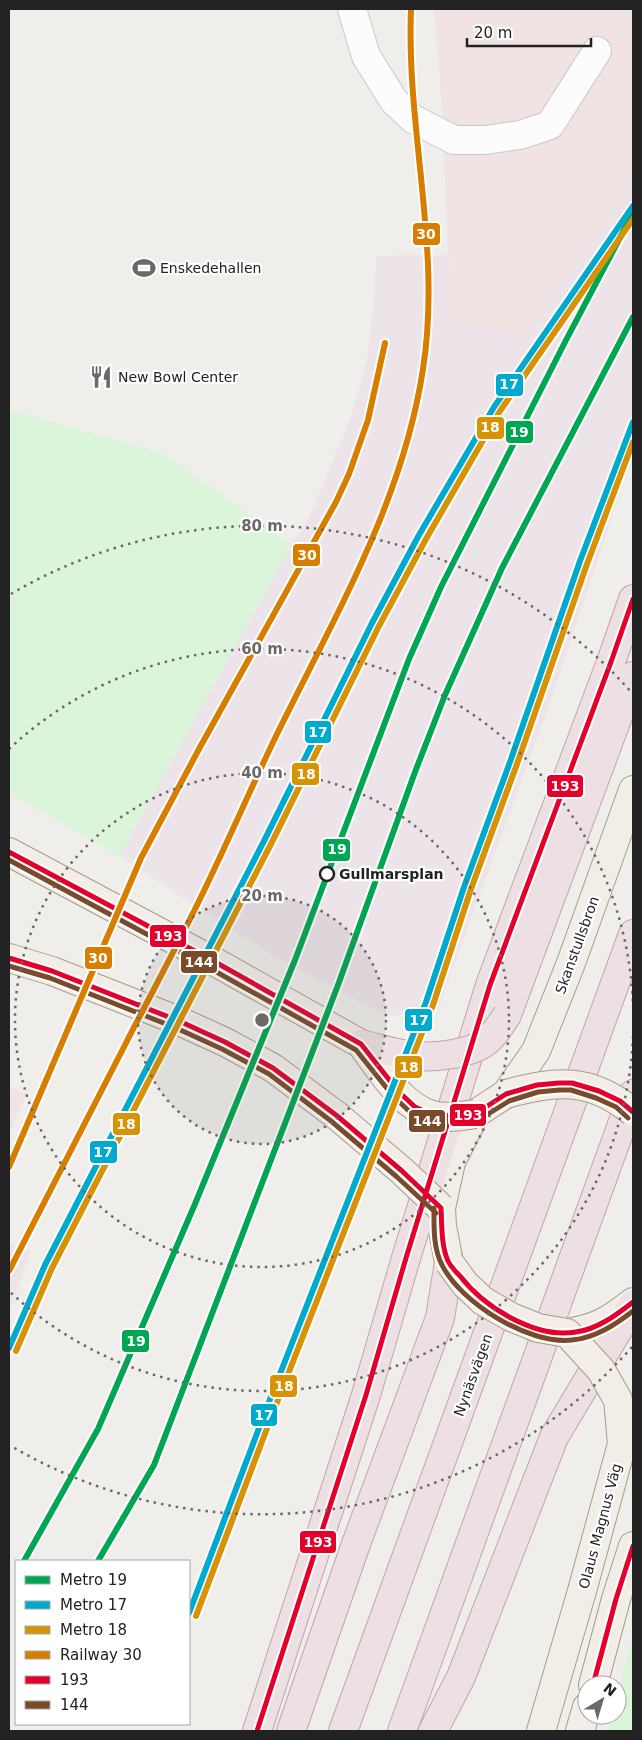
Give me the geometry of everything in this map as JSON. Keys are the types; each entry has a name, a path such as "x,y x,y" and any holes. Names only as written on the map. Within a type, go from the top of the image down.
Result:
{"highway":[{"path":"361,1044 414,1056 454,1054 486,1042 496,1032 510,1006 622,669 633,599"},
{"path":"257,1731 366,1395 490,985 622,669"},
{"name":"Nynäsvägen","path":"343,1731 633,934"},
{"path":"402,1731 633,1094"},
{"path":"291,1731 356,1544 440,1318 448,1262"},
{"path":"433,1731 461,1678 554,1437 633,1304"}],"main road":[{"name":"Skanstullsbron","path":"506,1094 536,1051 571,963 633,790"},
{"path":"9,852 208,958 361,1044 398,1091 415,1107 433,1115 457,1116 475,1114 506,1094 537,1086 572,1083 599,1091 620,1102 633,1112"},
{"path":"9,958 61,975 179,1021 225,1042 273,1068 336,1114 402,1171 441,1208"},
{"path":"475,1114 450,1162 441,1208 448,1262 465,1284 483,1301 511,1317 529,1324 567,1333 588,1330 610,1320 633,1304"},
{"name":"Olaus Magnus Väg","path":"541,1731 622,1444 618,1400 601,1370 567,1333"},
{"path":"596,1675 616,1599 633,1546"}],"street":[{"path":"352,9 366,56 394,101 413,119 454,140 485,140 520,135 550,125 598,51"}],"shaded area":[{"path":"434,9 633,9 633,177 526,334 451,323 442,109"},
{"path":"633,177 633,459 550,703 438,1009 393,1016 362,1003 272,955 119,856 292,544 308,520 352,414 367,359 373,314 376,256 448,255 451,323 525,334 606,219"},
{"path":"9,1087 27,1094 9,1134"},
{"path":"9,1243 31,1251 9,1312"}],"green space":[{"path":"9,410 162,453 292,544 119,856 9,792"},
{"path":"633,1637 633,1731 607,1731 608,1725 627,1725 627,1675 622,1675"}],"metro line":[{"name":"17","path":"9,1348 45,1265 264,841 372,623 419,535 494,407 633,206"},
{"name":"19","path":"25,1560 98,1429 195,1204 295,960 409,659 441,587 564,344 633,213"},
{"name":"18","path":"16,1351 52,1268 271,844 379,626 426,539 500,411 633,219"},
{"name":"19","path":"99,1560 154,1465 338,985 445,695 502,568 633,317"},
{"name":"17","path":"190,1610 267,1407 426,1002 464,887 580,561 633,422"},
{"name":"18","path":"196,1616 274,1410 433,1005 471,889 587,564 633,442"}],"rail line":[{"name":"30","path":"9,1271 219,860 277,734 364,557 400,465 413,418 423,369 428,324 426,234 413,99 411,9"},
{"name":"30","path":"9,1167 141,858 336,502 349,474 368,420 385,343"}],"transit line":[{"name":"193","path":"257,1731 366,1395 490,985 633,599"},
{"name":"193","path":"9,852 208,958 361,1044 398,1091 415,1107 433,1115 457,1116 475,1114 506,1094 537,1085 559,1083 572,1083 599,1091 620,1101 633,1112"},
{"name":"144","path":"9,860 204,965 356,1050 393,1096 411,1113 430,1122 457,1123 477,1121 509,1101 538,1092 559,1090 571,1090 596,1098 616,1107 628,1118"},
{"name":"193","path":"9,958 52,971 179,1021 225,1042 273,1068 336,1115 402,1171 441,1208 443,1242 449,1263 482,1299 512,1318 544,1331 576,1332 599,1325 633,1302"},
{"name":"144","path":"9,966 50,978 176,1028 222,1049 269,1074 331,1121 436,1213"},
{"name":"144","path":"434,1208 435,1237 442,1265 451,1279 464,1293 498,1319 536,1336 555,1340 572,1340 589,1337 604,1330 633,1311"},
{"name":"193","path":"596,1675 616,1599 633,1546"}],"place":[{"name":"Enskedehallen","path":"144,268"},
{"name":"New Bowl Center","path":"101,377"},
{"name":"Gullmarsplan","path":"327,874"}]}
